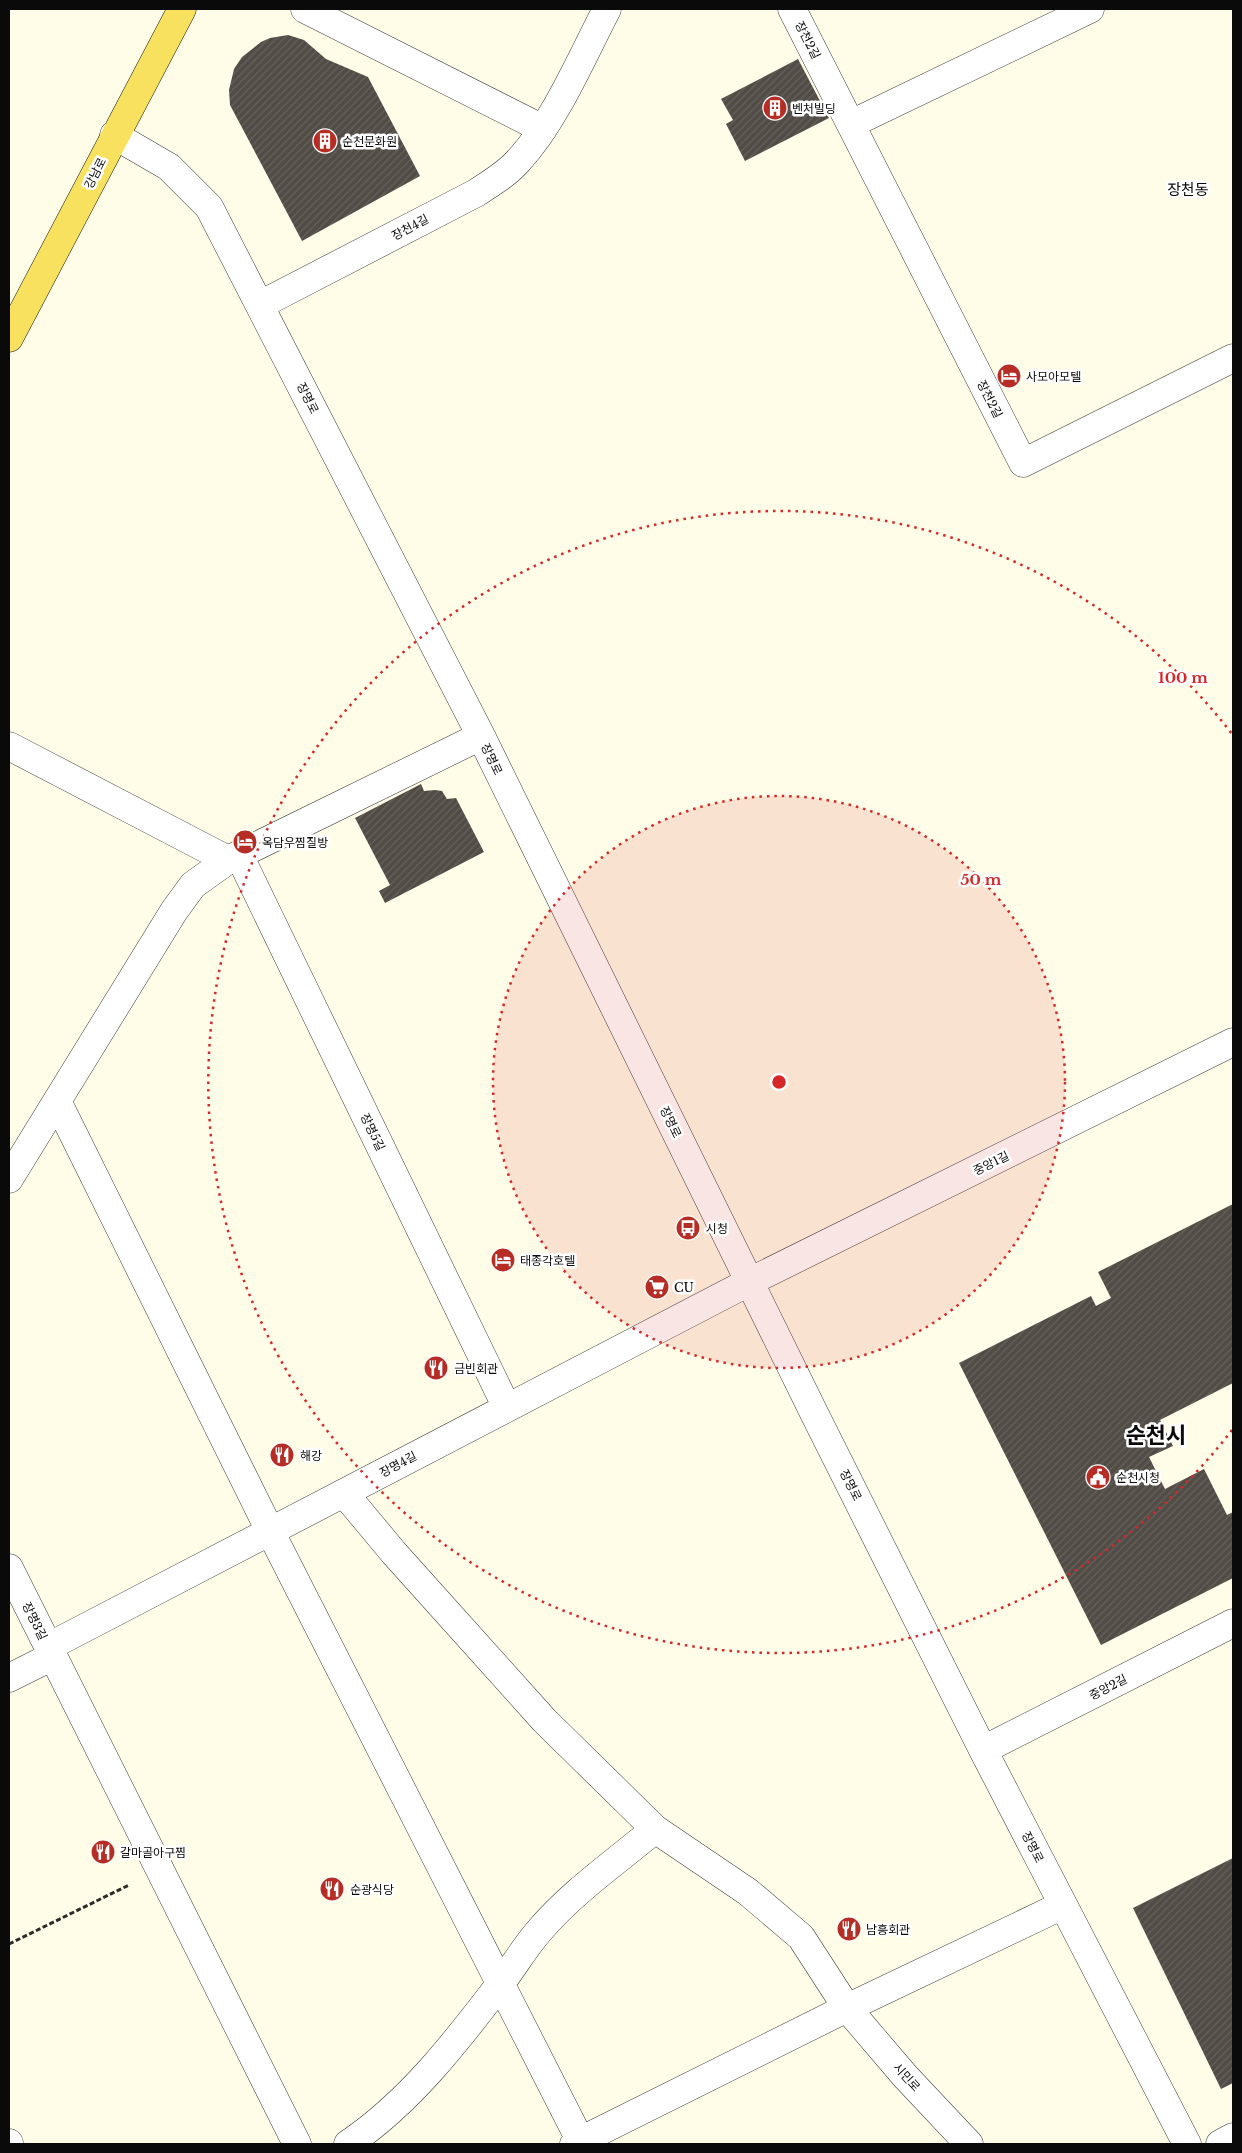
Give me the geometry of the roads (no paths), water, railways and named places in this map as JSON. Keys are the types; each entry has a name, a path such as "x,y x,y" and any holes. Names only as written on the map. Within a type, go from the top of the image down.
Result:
{"main road":[{"name":"강남로","path":"9,338 114,135 182,9"}],"street":[{"path":"306,9 543,129"},
{"name":"장천4길","path":"260,305 496,181 518,161 543,129 608,9"},
{"name":"장천2길","path":"792,9 1023,463 1233,358"},
{"path":"851,124 1090,9"},
{"name":"장명로","path":"114,135 169,167 209,207 481,736 749,1282 983,1750 1187,2144"},
{"path":"9,1179 174,911 193,885 233,858 481,736"},
{"path":"9,746 233,858"},
{"name":"장명5길","path":"233,858 507,1408"},
{"name":"중앙1길","path":"749,1282 1233,1042"},
{"path":"57,1101 270,1531 579,2143 847,2008 1063,1905"},
{"name":"장명4길","path":"9,1678 50,1651 270,1531 749,1282"},
{"name":"시민로","path":"344,1493 394,1554 544,1720 655,1829 748,1892 802,1937 847,2008 905,2076 968,2144"},
{"name":"장명3길","path":"9,1568 297,2144"},
{"name":"중앙2길","path":"983,1750 1233,1623"},
{"path":"348,2144 372,2128 399,2104 437,2063 500,1984 539,1931 552,1917 655,1829"},
{"path":"1220,2144 1233,2137"}],"place":[{"name":"벤처빌딩","path":"775,108"},
{"name":"순천문화원","path":"325,141"},
{"name":"사모아모텔","path":"1009,376"},
{"name":"옥담우찜질방","path":"245,842"},
{"name":"시청","path":"688,1228"},
{"name":"태종각호텔","path":"503,1260"},
{"name":"CU","path":"657,1287"},
{"name":"금빈회관","path":"436,1368"},
{"name":"해강","path":"282,1455"},
{"name":"순천시청","path":"1098,1477"},
{"name":"갈마골아구찜","path":"103,1852"},
{"name":"순광식당","path":"332,1889"},
{"name":"남흥회관","path":"849,1929"}],"district":[{"name":"장천동","path":"1188,189"},
{"name":"순천시","path":"1156,1435"}]}
